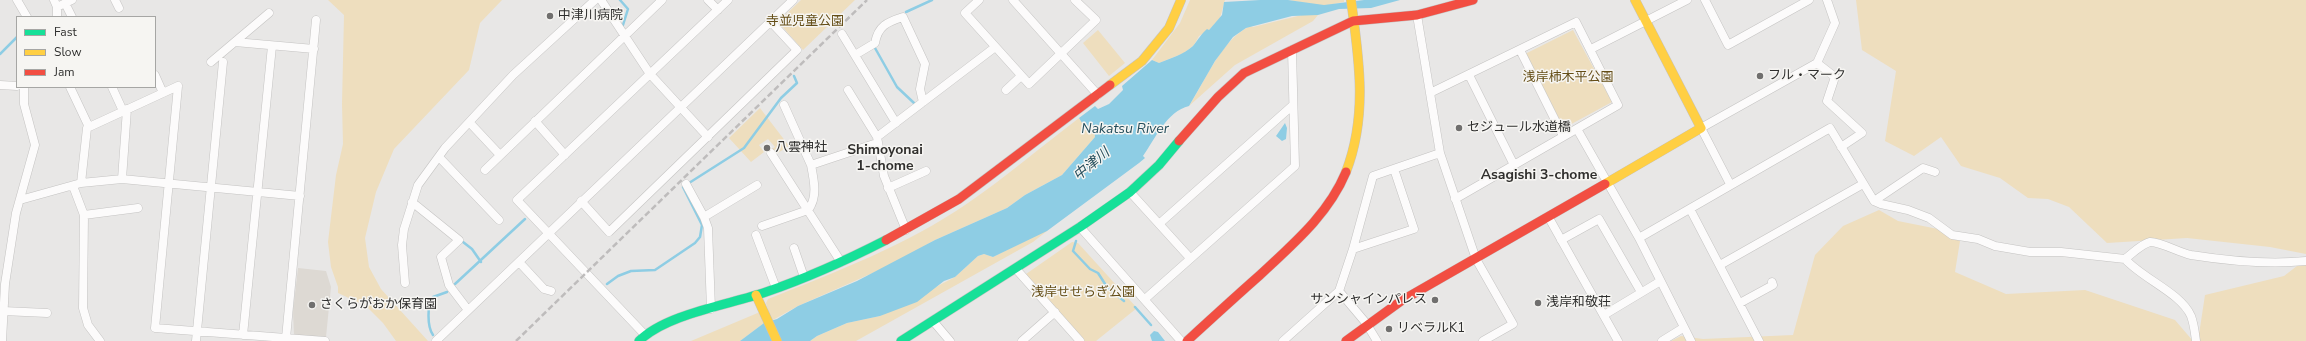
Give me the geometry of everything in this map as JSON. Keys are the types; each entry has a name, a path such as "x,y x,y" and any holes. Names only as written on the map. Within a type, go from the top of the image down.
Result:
{"street":[{"path":"17,0 26,16"},
{"path":"404,283 402,245 407,215 418,185 453,139 470,123 518,70 595,0"},
{"path":"601,0 626,35 650,74 708,137"},
{"path":"485,170 662,0"},
{"path":"708,0 718,10"},
{"path":"728,0 517,200 548,232 642,338 670,321 711,309 758,299 776,288 841,262 906,230 958,199 1142,61 1168,28 1181,0"},
{"path":"436,341 519,262 548,232 793,0"},
{"path":"979,0 965,13 994,48 1029,84 1096,20 1076,0"},
{"path":"1013,0 1098,95"},
{"path":"901,341 1016,269 1130,192 1159,165 1213,101 1244,73 1353,21 1417,15 1473,0"},
{"path":"1635,0 1730,184"},
{"path":"1591,49 1687,0"},
{"path":"1705,0 1728,45 1809,0"},
{"path":"1346,341 1366,324 1413,293 1549,218 1607,182 1817,63 1836,23 1827,0"},
{"path":"57,16 56,3 69,2 72,16"},
{"path":"1186,341 1301,237 1327,206 1339,188 1354,151 1360,114 1361,77 1351,4"},
{"path":"211,62 269,13"},
{"path":"1417,15 1440,153 1476,259 1513,324 1483,341"},
{"path":"855,55 874,43 877,32 885,23 902,17 925,64 920,89 923,102"},
{"path":"286,338 316,20"},
{"path":"581,201 609,232 797,50 771,22"},
{"path":"1430,93 1576,22 1618,105 1455,199"},
{"path":"842,34 896,123"},
{"path":"235,42 314,49"},
{"path":"243,335 272,46"},
{"path":"810,165 877,140 896,123 994,48"},
{"path":"1145,299 1295,166 1292,50"},
{"path":"1520,50 1563,136"},
{"path":"196,341 223,62"},
{"path":"1817,63 1835,76 1826,101 1862,133 1841,147"},
{"path":"1469,75 1514,165"},
{"path":"1006,90 1021,76"},
{"path":"156,78 163,93"},
{"path":"0,85 16,86"},
{"path":"81,183 87,128 178,86 155,328 325,341"},
{"path":"2,341 1,321 4,284 20,200 35,146 24,104 24,88"},
{"path":"70,88 90,127"},
{"path":"113,88 125,110 122,179"},
{"path":"848,90 877,140 888,188 906,230"},
{"path":"1160,224 1293,105"},
{"path":"762,226 808,210 814,202 815,190 810,165 784,106"},
{"path":"535,121 565,155"},
{"path":"470,123 500,155"},
{"path":"1638,238 1830,128 1862,184 1874,201 1908,210 1929,218 1952,235 1978,239 1995,246 2030,252 2061,252 2125,259 2143,276 2173,295 2183,306 2191,316 2196,341"},
{"path":"1577,129 1638,238 1659,282 1691,341"},
{"path":"772,153 841,262"},
{"path":"1283,341 1339,291 1353,250 1373,176 1440,153"},
{"path":"439,157 499,220"},
{"path":"1874,201 1923,168 1935,172"},
{"path":"1353,250 1414,229 1394,170"},
{"path":"888,188 926,171"},
{"path":"20,200 81,183 122,179 300,196"},
{"path":"686,184 704,217 708,228 711,309"},
{"path":"1720,265 1862,184"},
{"path":"704,217 757,185"},
{"path":"73,186 84,215 83,308 88,325 100,341"},
{"path":"1130,192 1190,258"},
{"path":"412,202 459,240 441,256 449,285 468,310"},
{"path":"84,215 138,208"},
{"path":"1690,209 1759,341"},
{"path":"1549,218 1618,341"},
{"path":"1561,240 1599,219 1641,292"},
{"path":"1080,227 1181,341"},
{"path":"756,235 776,288"},
{"path":"2125,259 2145,244 2151,242 2190,255 2229,261 2281,263 2306,261"},
{"path":"794,248 804,277"},
{"path":"519,262 544,289 551,291"},
{"path":"1016,269 1080,341"},
{"path":"1604,315 1659,282"},
{"path":"1740,303 1773,285 1772,282"},
{"path":"1339,291 1366,324 1377,341"},
{"path":"758,299 776,341"},
{"path":"3,311 48,313"},
{"path":"1022,341 1055,312"},
{"path":"933,321 950,341"},
{"path":"1662,341 1683,328"}],"shaded area":[{"name":"さくらがおか保育園","path":"298,268 326,271 331,287 326,337 294,335 293,311"}],"green space":[{"path":"328,0 502,0 480,23 469,70 394,149 376,192 365,238 369,267 381,289 428,341 396,341 383,323 366,306 338,293 338,287 331,267 328,242 336,175 343,144 342,104 344,15"},
{"name":"寺並児童公園","path":"801,0 855,0 803,50 778,22"},
{"path":"1190,0 1225,0 1220,18 1209,30 1199,36 1194,45 1184,53 1159,63 1152,60 1180,23"},
{"path":"1288,0 1344,0 1344,2 1324,6"},
{"path":"1856,0 2306,0 2306,254 2270,247 2187,238 2107,243 2069,207 2048,199 2028,198 2000,178 1961,166 1941,137 1914,156 1885,141 1896,71 1862,50"},
{"path":"1302,15 1318,15 1313,21 1235,65 1189,106 1222,51 1240,32 1250,26 1253,27"},
{"path":"1098,30 1125,63 1109,76 1083,43"},
{"name":"浅岸柿木平公園","path":"1573,30 1612,102 1564,128 1525,54"},
{"path":"760,108 789,146 776,154 772,149 775,147 768,139 759,145 764,152 751,162 729,138"},
{"path":"1079,118 1084,126 1094,129 1095,137 1062,175 1025,195 1007,208 935,240 893,264 798,306 771,321 766,303 768,299 871,257 921,232 968,203 996,183"},
{"path":"1879,210 1898,221 1938,229 1960,241 1955,272 2006,294 2085,290 2175,320 2193,341 1671,341 1681,336 1703,339 1793,335 1815,255 1843,226"},
{"path":"1044,231 1047,231 1033,242 856,341 810,341 817,336 847,323 880,316 955,277 978,256 984,254 993,257"},
{"name":"浅岸せせらぎ公園","path":"1072,242 1078,243 1137,308 1096,341 1084,341 1026,274"},
{"path":"2306,259 2306,341 2198,341 2205,295 2284,276"},
{"path":"760,312 764,323 740,341 691,341"}],"water":[{"name":"Nakatsu River","path":"1288,0 1324,5 1364,0 1400,0 1371,8 1339,9 1318,15 1292,16 1246,28 1233,37 1215,61 1189,106 1174,114 1162,126 1143,156 1145,158 1139,163 1047,231 993,257 984,254 978,256 955,277 944,281 917,302 880,316 847,323 817,336 810,341 740,341 764,323 777,319 798,306 857,281 935,240 1007,208 1025,195 1062,175 1095,137 1094,129 1084,126 1079,118 1095,106 1098,109 1109,104 1123,90 1122,86 1152,60 1159,63 1185,52 1193,46 1201,35 1207,29 1209,30 1222,15 1224,2"},
{"path":"1285,123 1287,128 1286,139 1282,141 1276,136"},
{"path":"1154,331 1158,332 1165,341 1152,341 1150,335"}],"waterway":[{"path":"620,0 628,9 623,25"},
{"path":"906,12 932,0"},
{"path":"0,54 16,38"},
{"path":"875,48 897,87 914,103"},
{"path":"689,183 744,148 781,98 797,83 794,76"},
{"path":"607,284 618,276 631,271 655,270 695,243 700,237 702,225 683,187"},
{"path":"455,284 525,219"},
{"path":"1076,241 1073,251 1090,269 1098,273 1107,287 1124,301"},
{"path":"463,242 472,249 481,262"},
{"path":"433,335 429,321 431,301 433,297 447,292"},
{"path":"1135,307 1151,325"}],"railway":[{"path":"516,341 867,0"}],"traffic: fast":[{"path":"901,341 1080,227 1130,192 1159,165 1179,141"},
{"path":"639,341 651,332 681,317 751,297 797,281 857,255 886,240"}],"traffic: slow":[{"path":"1110,85 1142,61 1169,28 1181,0"},
{"path":"1346,172 1353,151 1357,129 1360,87 1357,44 1351,0"},
{"path":"1605,184 1701,128 1635,0"},
{"path":"756,295 777,341"}],"traffic: jam":[{"path":"1179,141 1218,97 1244,73 1353,21 1417,15 1473,0"},
{"path":"886,240 959,199 1110,85"},
{"path":"1187,341 1285,252 1309,228 1330,202 1346,172"},
{"path":"1346,341 1401,301 1605,184"}],"place":[{"name":"中津川病院","path":"550,16"},
{"name":"フル・マーク","path":"1760,76"},
{"name":"セジュール水道橋","path":"1459,128"},
{"name":"八雲神社","path":"767,148"},
{"name":"サンシャインパレス","path":"1435,300"},
{"name":"浅岸和敬荘","path":"1538,303"},
{"name":"さくらがおか保育園","path":"312,305"},
{"name":"リベラルK1","path":"1389,329"}],"district":[{"name":"Shimoyonai 1-chome","path":"885,160"},
{"name":"Asagishi 3-chome","path":"1539,176"}],"water label":[{"name":"中津川","path":"1092,165"}]}
